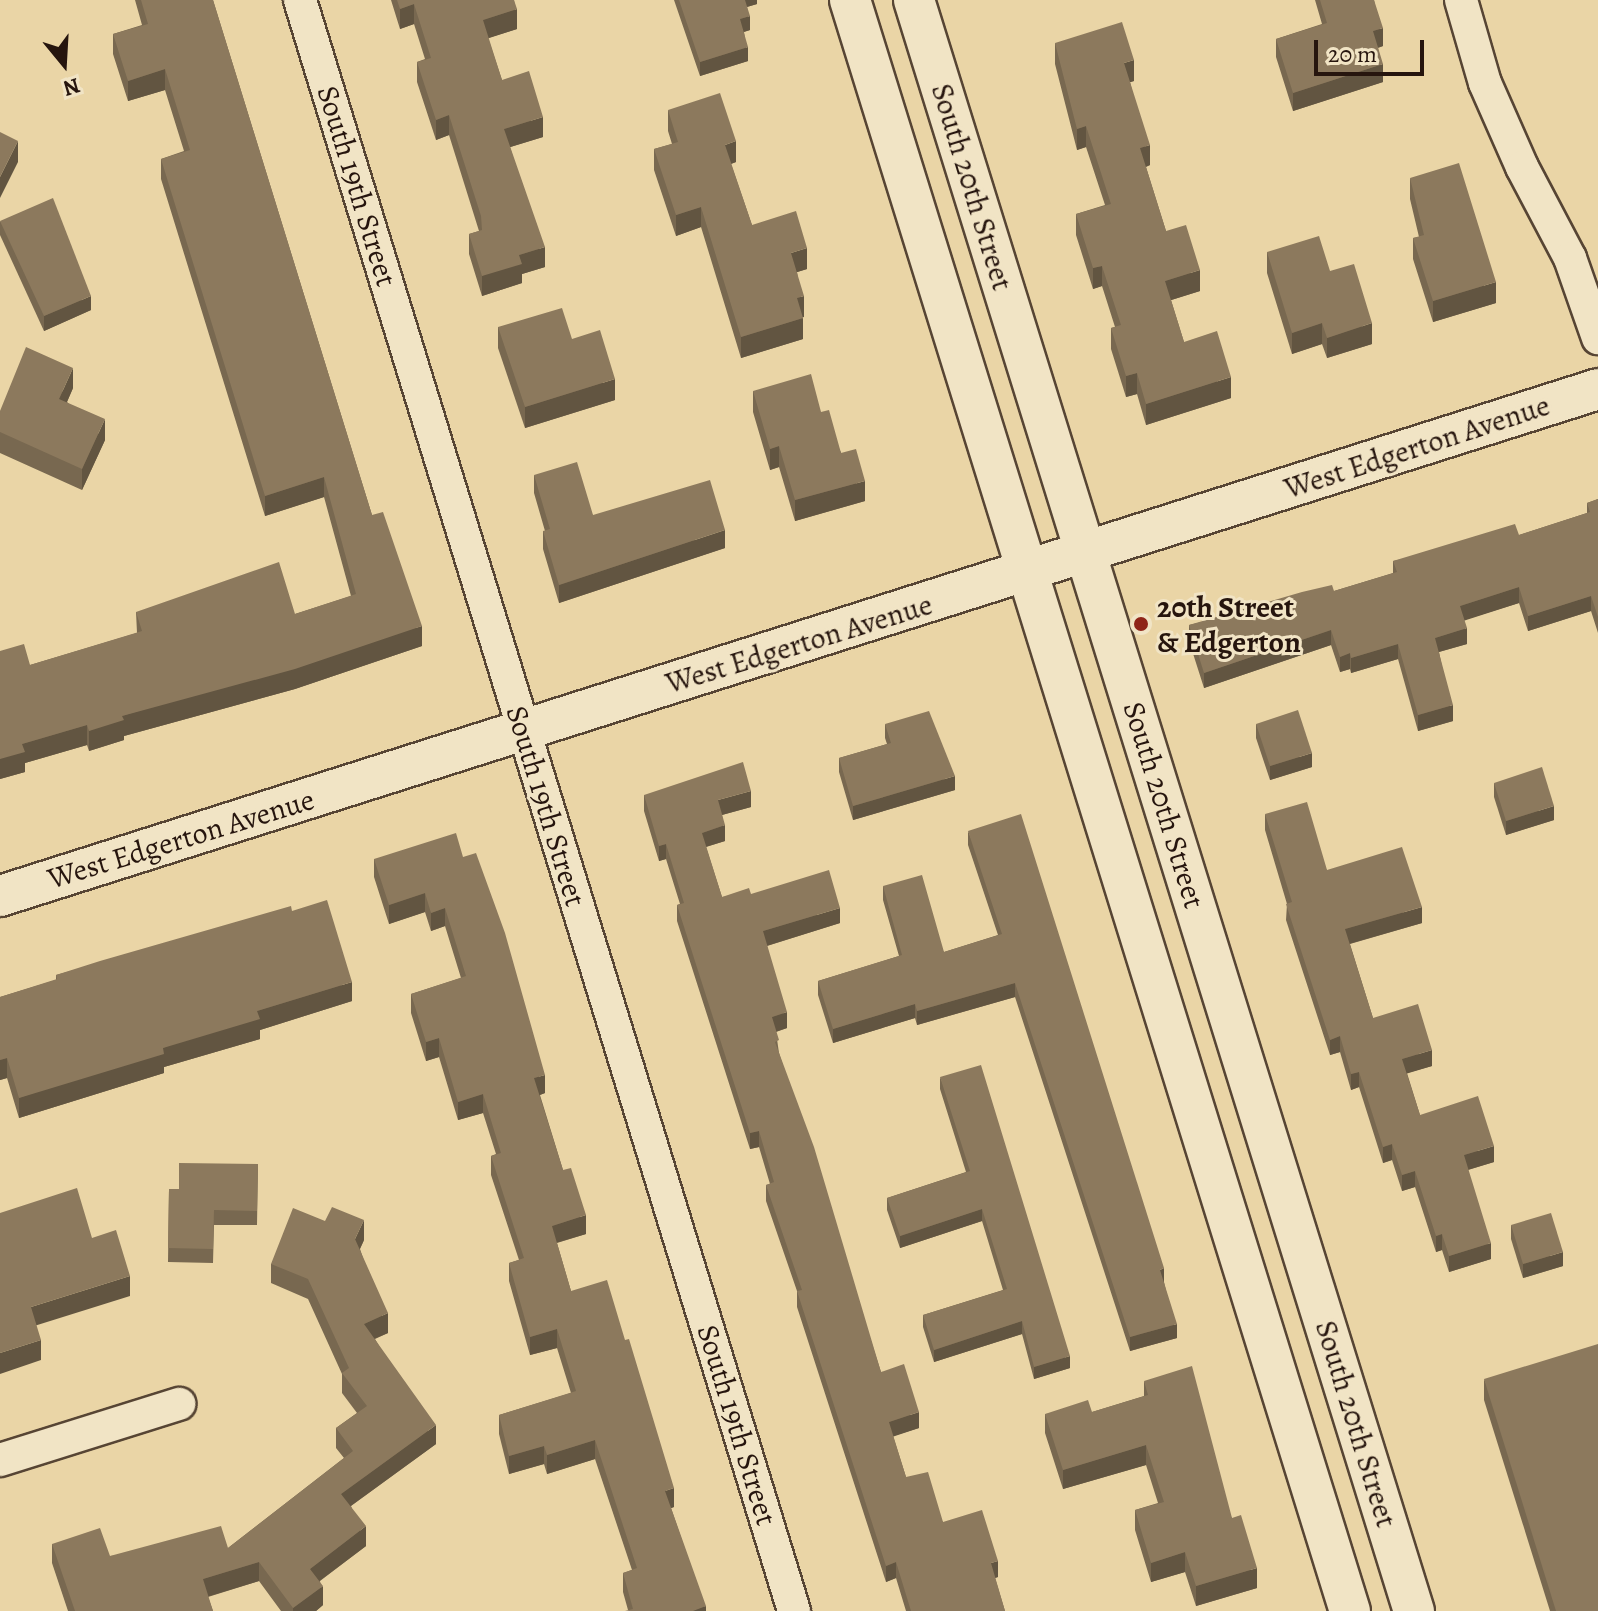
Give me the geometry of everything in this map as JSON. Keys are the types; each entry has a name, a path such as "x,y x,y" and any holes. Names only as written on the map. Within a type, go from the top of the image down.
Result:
{"street":[{"name":"South 19th Street","path":"300,0 794,1611"},
{"name":"South 20th Street","path":"850,0 1350,1611"},
{"name":"South 20th Street","path":"914,0 1410,1610"},
{"path":"1461,0 1485,83 1522,167 1570,258 1598,338"},
{"name":"West Edgerton Avenue","path":"0,896 1027,573 1598,389"},
{"path":"0,1460 179,1404"}],"building":[{"path":"141,0 213,0 372,515 383,512 422,626 295,669 122,716 124,720 89,731 87,725 22,744 25,752 0,759 0,651 24,644 30,665 142,631 136,612 279,562 295,614 356,594 324,477 265,496 161,159 190,150 165,69 128,81 113,34 148,24"},
{"path":"397,0 514,0 517,9 483,20 502,80 529,71 543,117 504,129 545,247 519,255 522,264 482,276 469,234 482,230 481,216 449,115 436,120 417,62 431,58 414,4 400,9"},
{"path":"679,0 745,0 750,16 740,19 748,47 700,62"},
{"path":"1320,0 1374,0 1383,28 1373,31 1383,64 1293,93 1276,39 1327,23"},
{"path":"1122,22 1134,60 1124,63 1150,145 1140,148 1166,231 1186,225 1200,270 1165,281 1184,342 1217,331 1231,377 1146,404 1137,373 1126,376 1111,328 1121,325 1102,266 1093,268 1076,214 1111,204 1086,126 1077,129 1055,43"},
{"path":"720,93 736,141 725,145 752,225 796,211 807,248 791,253 804,296 797,298 803,318 741,337 701,207 676,215 654,149 678,142 668,110"},
{"path":"0,132 18,141 0,177"},
{"path":"1459,163 1496,282 1433,301 1413,238 1424,235 1410,178"},
{"path":"53,198 91,296 44,316 0,221"},
{"path":"1319,236 1330,271 1354,264 1372,323 1327,338 1322,323 1292,333 1267,252"},
{"path":"562,308 572,339 600,330 615,379 525,407 498,327"},
{"path":"26,347 73,368 59,399 105,419 82,469 0,432 0,411"},
{"path":"811,374 821,412 829,410 841,453 856,449 865,481 795,500 779,446 770,449 753,391"},
{"path":"577,462 593,515 710,480 725,530 559,585 543,531 550,529 534,475"},
{"path":"1598,499 1598,617 1591,596 1528,616 1519,587 1460,606 1467,628 1435,638 1453,705 1418,715 1398,644 1351,658 1350,653 1340,657 1331,630 1204,673 1189,625 1302,592 1332,585 1334,591 1397,572 1393,561 1515,524 1519,535 1590,512 1587,503"},
{"path":"1298,710 1312,753 1270,766 1256,724"},
{"path":"929,711 955,776 853,806 839,758 891,743 885,724"},
{"path":"743,762 751,791 718,800 725,825 702,833 722,897 749,888 751,894 829,870 840,908 763,931 787,1012 772,1017 779,1040 775,1042 814,1147 881,1372 904,1364 919,1412 889,1422 906,1477 928,1472 943,1522 982,1510 998,1561 991,1563 1005,1611 911,1611 896,1562 886,1566 797,1291 802,1290 766,1185 774,1182 759,1131 750,1133 677,905 684,903 666,844 659,846 644,795"},
{"path":"1542,767 1554,806 1506,821 1494,783"},
{"path":"1307,802 1327,870 1402,847 1422,907 1345,929 1373,1018 1418,1004 1432,1050 1402,1059 1420,1115 1478,1096 1494,1146 1464,1155 1491,1243 1449,1256 1442,1234 1436,1236 1415,1171 1402,1175 1392,1144 1383,1147 1359,1072 1351,1074 1340,1036 1330,1040 1286,904 1292,902 1265,814"},
{"path":"1021,814 1164,1268 1160,1270 1177,1324 1130,1337 1015,983 917,1011 915,1004 833,1029 818,981 902,955 883,886 922,875 944,952 1002,934 968,831"},
{"path":"456,833 463,857 476,853 505,933 545,1075 534,1078 563,1170 571,1168 586,1215 552,1226 571,1291 607,1280 625,1340 629,1339 674,1488 665,1491 706,1606 693,1611 625,1611 633,1609 623,1573 637,1568 595,1440 547,1455 544,1446 509,1456 499,1415 576,1391 557,1329 530,1337 509,1263 524,1258 491,1156 501,1153 483,1094 458,1102 439,1038 426,1042 411,994 466,976 445,908 431,913 425,893 389,905 374,859"},
{"path":"327,900 352,982 257,1011 260,1019 163,1048 164,1054 19,1098 7,1058 0,1060 0,997 100,961 291,906 292,911"},
{"path":"981,1065 1070,1356 1034,1367 1022,1321 934,1350 923,1315 1007,1289 982,1209 900,1236 887,1198 970,1171 940,1077"},
{"path":"179,1163 258,1164 257,1211 214,1210 213,1249 168,1248 169,1189 179,1189"},
{"path":"77,1188 92,1238 116,1230 130,1276 31,1307 41,1340 0,1353 0,1213"},
{"path":"332,1207 364,1220 355,1239 388,1313 364,1324 436,1425 341,1494 366,1526 310,1569 323,1586 293,1608 259,1562 203,1579 213,1611 75,1611 52,1544 100,1528 110,1556 221,1526 228,1548 353,1451 336,1428 367,1406 342,1373 349,1368 308,1279 271,1264 293,1208 325,1221"},
{"path":"1551,1213 1563,1252 1523,1264 1511,1225"},
{"path":"1598,1344 1598,1611 1556,1611 1484,1379"},
{"path":"1192,1366 1232,1518 1241,1515 1257,1568 1196,1586 1185,1552 1151,1563 1135,1510 1164,1502 1146,1445 1063,1470 1045,1414 1088,1400 1092,1412 1148,1395 1144,1381"}],"place":[{"name":"20th Street & Edgerton","path":"1141,624"}]}
